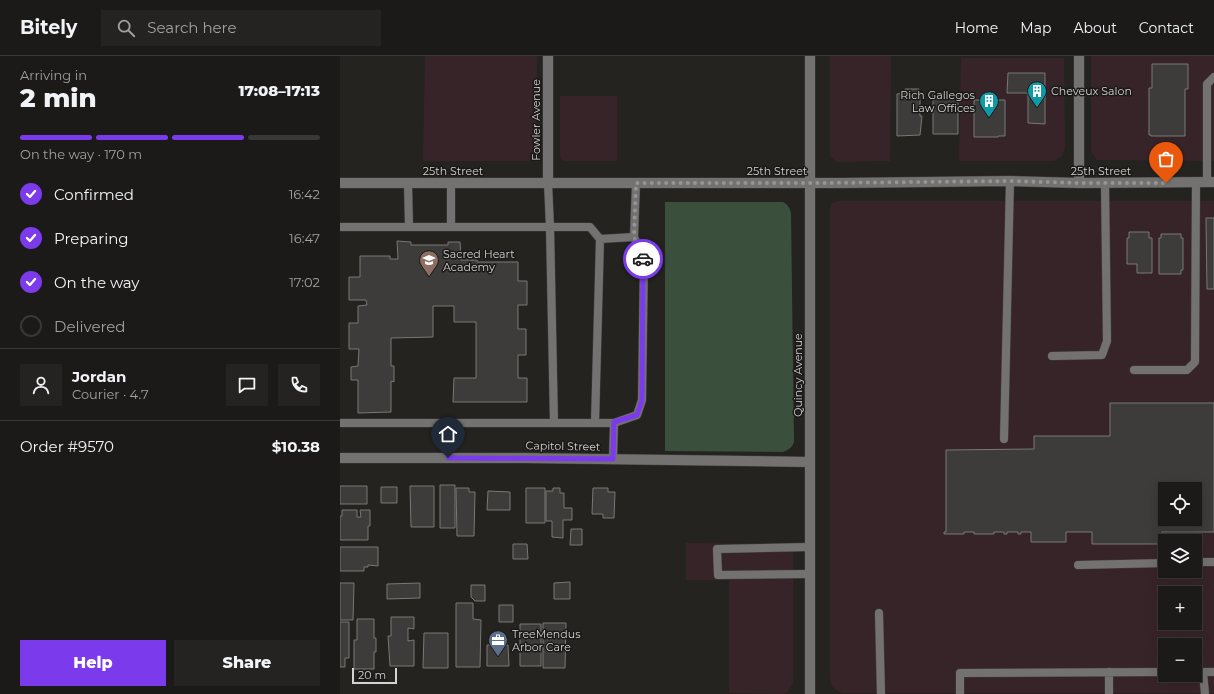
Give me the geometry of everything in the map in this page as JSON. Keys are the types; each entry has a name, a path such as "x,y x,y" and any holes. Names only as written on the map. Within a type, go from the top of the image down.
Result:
{"street":[{"name":"Fowler Avenue","path":"548,56 548,183"},
{"name":"Quincy Avenue","path":"810,56 810,694"},
{"path":"1078,56 1079,183"},
{"name":"25th Street","path":"340,183 810,183 1010,181 1079,183 1210,182"},
{"name":"Capitol Street","path":"340,458 613,459 810,462"}],"lane":[{"path":"1210,182 1207,84 1214,77"},
{"path":"1004,439 1010,181"},
{"path":"408,183 409,227"},
{"path":"451,183 451,227"},
{"path":"548,183 554,423"},
{"path":"340,423 595,423 614,422 637,415 642,400 644,259 634,237 636,183"},
{"path":"1052,356 1102,355 1107,341 1105,183"},
{"path":"1134,370 1187,370 1195,362 1196,183"},
{"path":"340,227 590,227 600,239 595,423"},
{"path":"600,239 634,237"},
{"path":"613,459 614,422"},
{"path":"810,547 717,549 718,575 810,574"},
{"path":"1202,562 1214,562"},
{"path":"1078,565 1158,563"},
{"path":"879,613 881,694"},
{"path":"1109,672 1109,694"},
{"path":"960,694 960,673 1158,672"},
{"path":"1202,672 1214,672"},
{"path":"1201,682 1204,694"}],"shaded area":[{"path":"425,56 537,56 536,159 532,161 423,161"},
{"path":"830,56 891,56 890,161 837,162 830,156"},
{"path":"1091,56 1214,56 1214,161 1097,160 1091,151"},
{"path":"961,58 1064,58 1065,148 1062,156 1054,161 959,161"},
{"path":"560,96 617,96 617,161 565,161 561,159"},
{"path":"837,201 1214,201 1214,693 843,693 836,690 832,686 830,679 830,208 832,203"},
{"path":"686,543 793,544 793,683 784,694 729,693 729,580 686,580"}],"green space":[{"path":"665,202 783,202 789,208 791,214 794,442 791,447 783,452 665,451"}],"building":[{"path":"1152,64 1188,64 1188,89 1185,89 1185,136 1149,135 1149,88 1152,88"},
{"name":"Cheveux Salon","path":"1008,73 1045,73 1045,124 1028,123 1028,93 1007,93"},
{"path":"905,89 919,89 920,116 922,116 920,135 897,136 897,94 905,93"},
{"path":"933,94 958,94 958,134 933,134"},
{"name":"Rich Gallegos Law Offices","path":"974,100 1005,100 1005,136 974,137"},
{"path":"1206,218 1214,218 1214,289 1207,289"},
{"path":"1129,232 1149,232 1149,238 1152,238 1152,273 1137,273 1137,264 1127,264 1127,238 1129,238"},
{"path":"1161,234 1181,234 1181,238 1183,238 1183,270 1181,270 1181,274 1159,274 1159,238 1161,238"},
{"path":"397,241 411,242 411,245 448,245 448,242 460,242 461,260 477,260 477,262 518,262 518,281 527,281 527,305 518,305 518,329 526,329 526,355 518,355 518,378 527,378 527,402 453,402 454,378 476,378 476,322 454,322 454,306 433,306 433,337 391,338 391,366 394,366 394,382 391,381 391,412 358,413 358,380 351,380 351,367 358,366 359,349 349,349 349,323 358,323 358,306 367,305 366,300 349,300 349,277 360,277 360,256 390,256 390,259 398,259"},
{"path":"1110,403 1214,403 1214,532 1162,532 1162,534 1158,534 1158,544 1092,544 1092,532 1066,532 1066,542 1031,542 1031,532 1021,532 1021,534 1018,534 1018,532 1007,532 1007,534 1004,534 1004,532 994,532 994,534 974,534 974,532 964,532 964,534 944,534 944,532 946,532 946,450 1034,449 1034,436 1110,436"},
{"path":"440,485 455,485 455,528 440,528"},
{"path":"340,486 367,486 367,504 340,504"},
{"path":"410,486 434,486 434,527 411,527"},
{"path":"381,487 397,487 397,503 381,503"},
{"path":"456,488 469,488 469,492 475,492 474,536 457,536"},
{"path":"526,488 545,488 545,523 526,523"},
{"path":"553,488 560,488 560,493 564,493 564,508 572,508 572,520 563,520 563,538 552,537 552,521 546,521 546,491 553,491"},
{"path":"593,488 608,488 608,492 615,492 614,518 603,518 603,514 592,514"},
{"path":"488,491 510,492 510,510 487,510"},
{"path":"342,510 357,510 357,517 361,517 360,510 370,510 368,540 340,540 340,516 342,516"},
{"path":"571,529 582,529 582,545 570,545"},
{"path":"513,544 527,544 528,559 513,559"},
{"path":"340,547 378,547 378,566 368,565 368,567 364,567 364,571 340,571"},
{"path":"570,582 570,599 554,599 554,583"},
{"path":"340,583 354,583 353,620 340,620"},
{"path":"420,583 420,598 387,599 387,584"},
{"path":"471,585 485,585 485,601 475,601 471,597"},
{"path":"456,603 473,603 473,619 481,620 480,667 456,667"},
{"path":"499,605 513,605 513,622 499,622"},
{"path":"391,617 414,617 414,629 408,628 408,641 414,640 414,666 390,666 388,636 391,636"},
{"path":"357,619 374,619 376,652 374,652 374,669 354,669 354,640 357,640"},
{"path":"340,622 349,622 349,658 345,658 345,667 340,667"},
{"path":"543,623 566,623 565,668 543,668"},
{"path":"520,624 541,624 541,666 520,666"},
{"path":"424,633 448,633 448,668 423,668"},
{"path":"505,641 505,645 508,645 509,666 487,666 487,645 491,645 491,642"}],"way so far":[{"path":"643,259 634,237 636,183 1010,181 1166,183"}],"place":[{"name":"Cheveux Salon","path":"1037,108"},
{"name":"Rich Gallegos Law Offices","path":"989,118"},
{"name":"Sacred Heart Academy","path":"429,277"},
{"name":"TreeMendus Arbor Care","path":"498,657"}],"route":[{"path":"448,458 613,459 614,422 637,415 642,400 643,259"}]}
